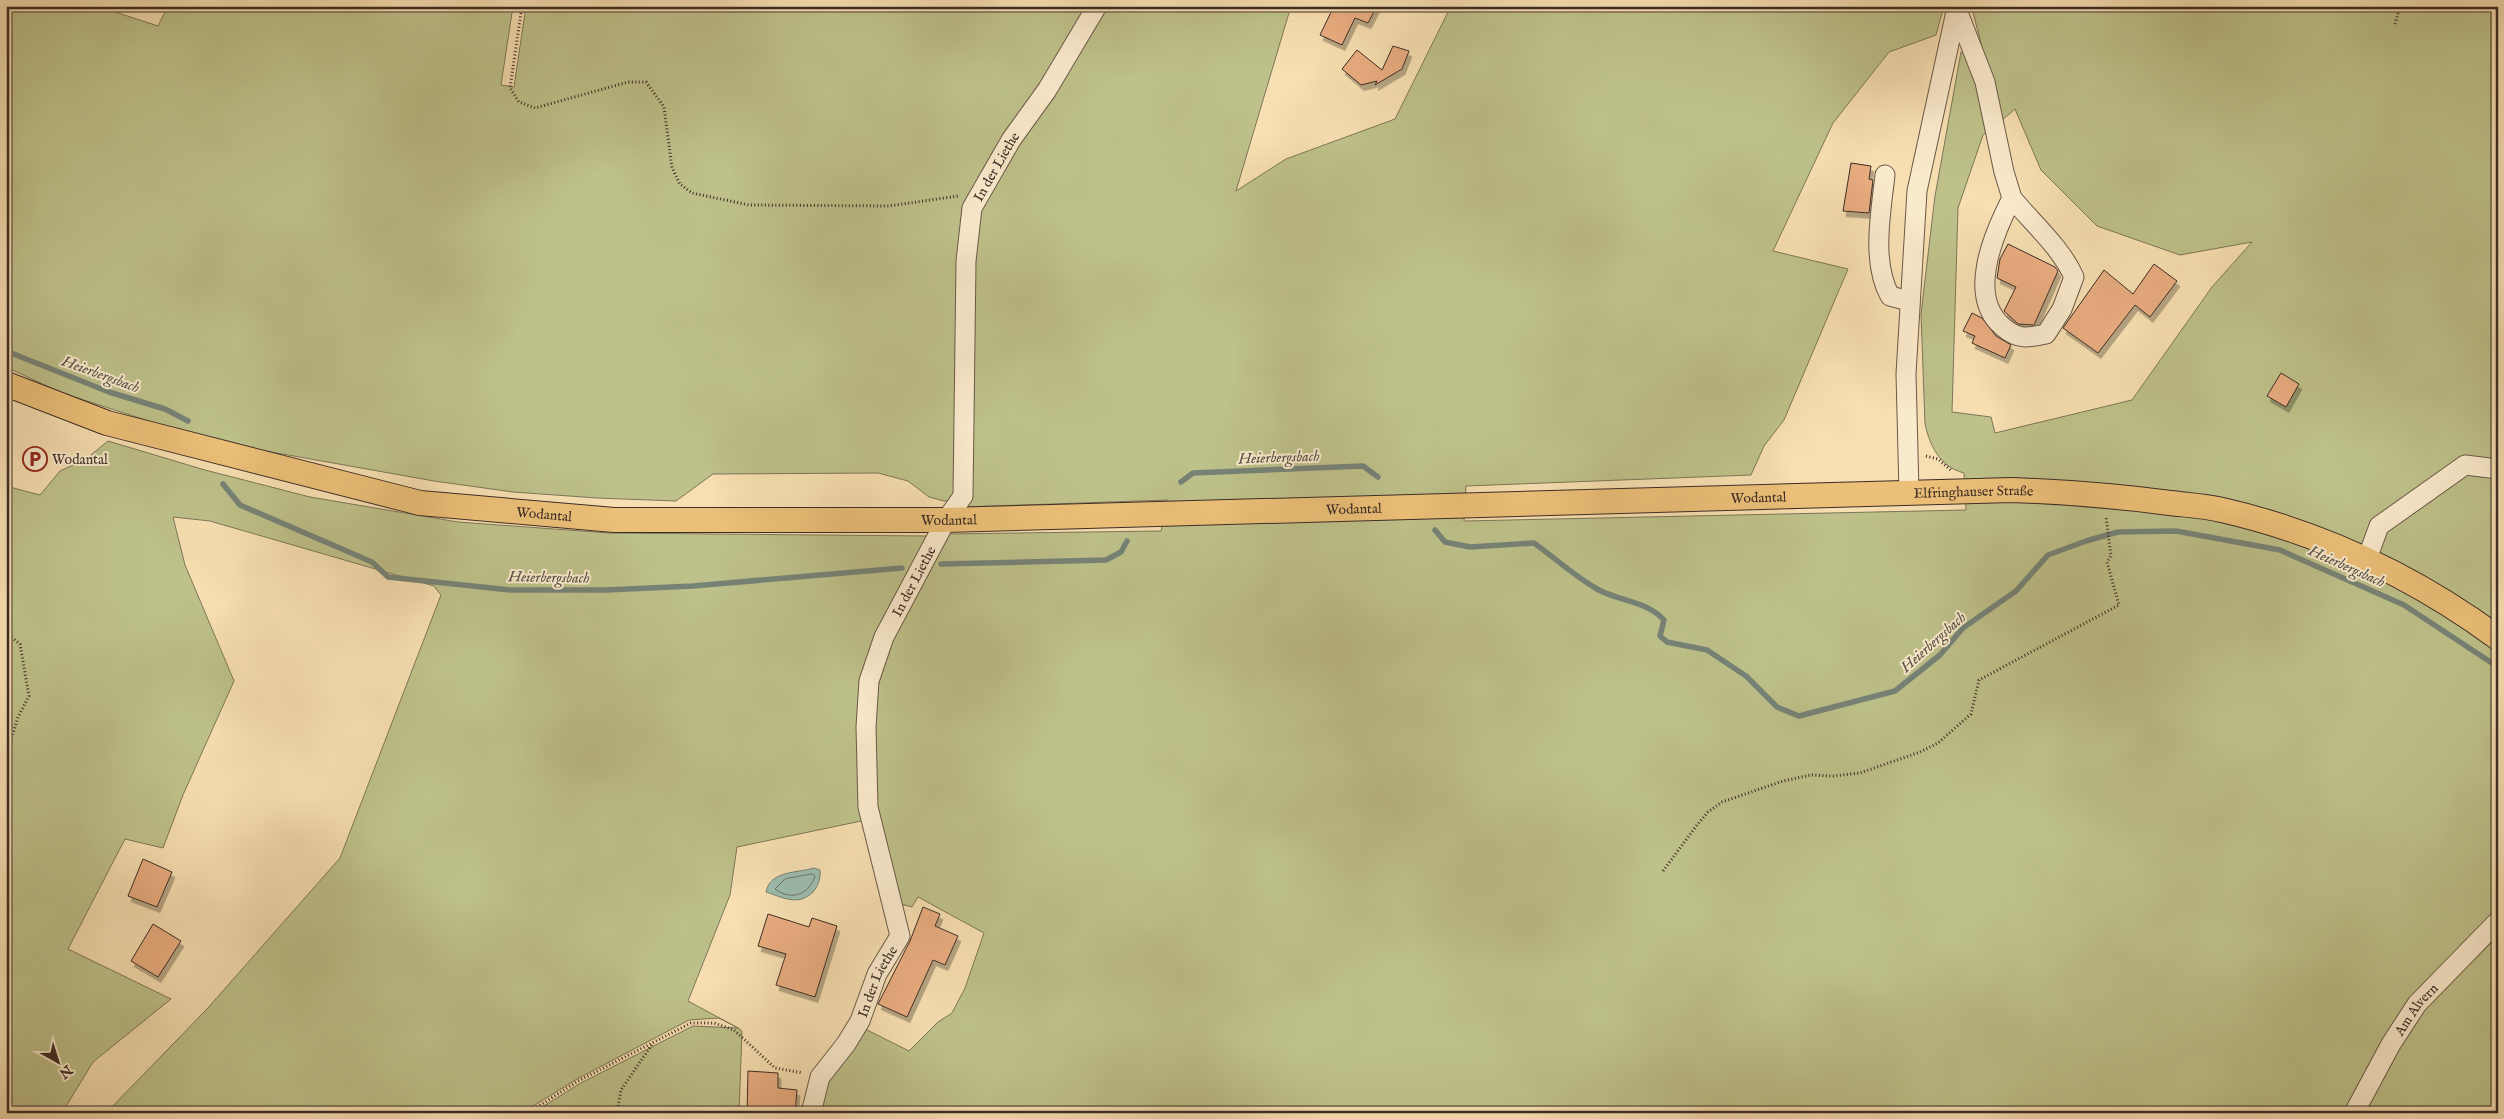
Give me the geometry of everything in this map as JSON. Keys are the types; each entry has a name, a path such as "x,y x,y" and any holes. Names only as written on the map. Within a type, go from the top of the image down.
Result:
{"main road":[{"name":"Wodantal","path":"6,384 107,423 420,503 614,520 946,520 1909,492"},
{"name":"Elfringhauser Straße","path":"1909,492 2012,490 2103,494 2221,510 2305,534 2367,559 2433,593 2498,638"}],"street":[{"name":"In der Liethe","path":"812,1109 820,1077 846,1044 860,1021 877,974 900,936 868,808 866,727 869,681 884,637 946,520 962,496 966,262 972,208 1011,140 1046,90 1097,6"},
{"path":"1957,8 1985,82 2004,172 2012,198 2050,239 2068,262 2074,277 2062,309 2046,334 2025,339 2009,333 1995,320 1986,303 1985,276 1992,246 2003,215 2012,198"},
{"name":"Elfringhauser Straße","path":"1909,492 1906,374 1917,190 1957,8"},
{"path":"1885,175 1879,248 1884,286 1890,296 1909,301"},
{"path":"2367,559 2379,526 2465,465 2498,469"},
{"name":"Am Alvern","path":"2354,1113 2391,1044 2417,1004 2498,921"}],"path":[{"path":"522,6 510,88 518,102 535,108 628,82 646,82 664,107 672,168 680,184 692,193 748,205 890,206 981,194"},
{"path":"2395,24 2400,6"},
{"path":"1663,871 1708,812 1722,802 1783,781 1811,775 1833,776 1860,772 1920,752 1938,743 1971,714 1979,680 2119,605 2107,562 2111,556 2103,494"},
{"path":"6,633 20,644 29,696 18,717 6,757"},
{"path":"528,1113 578,1081 691,1024 714,1023 734,1030 775,1068 820,1077"},
{"path":"617,1113 621,1090 654,1042"}],"green space":[{"path":"6,6 97,6 158,26 168,6 513,6 501,85 514,87 526,6 1093,6 981,183 954,501 944,501 929,497 908,481 878,473 713,474 676,501 513,492 434,481 260,450 155,423 62,393 6,367"},
{"path":"1103,6 1291,6 1236,191 1286,159 1395,119 1451,6 1944,6 1936,35 1889,52 1833,123 1773,251 1848,269 1784,420 1764,446 1751,475 1466,486 1464,521 1966,510 1964,473 1948,466 1942,461 1933,448 1925,424 1921,314 1935,196 1961,52 1969,54 1990,129 1983,135 1958,208 1952,412 1991,417 1995,433 2132,400 2212,287 2252,242 2180,255 2097,226 2041,170 2015,109 2001,121 1973,12 1974,6 2498,6 2498,653 2495,654 2498,654 2498,1113 816,1113 825,1079 863,1028 909,1051 938,1022 952,1013 965,988 984,933 918,897 912,907 901,904 871,789 876,679 886,642 946,534 1161,531 1168,500 964,507 971,277 979,210"},
{"path":"108,441 205,470 310,497 458,522 609,533 926,536 910,581 878,639 866,820 737,847 730,895 688,1001 740,1029 742,1032 739,1113 533,1113 579,1084 693,1026 738,1028 719,1018 689,1020 577,1079 522,1113 106,1113 207,1009 340,858 441,595 434,586 210,521 173,517 185,565 234,681 183,795 163,848 125,839 68,949 171,999 93,1062 62,1113 6,1113 6,486 40,495 60,471 86,459"}],"water":[{"path":"814,868 820,870 820,879 815,890 807,897 790,900 766,892 773,880 779,876"}],"building":[{"path":"1329,6 1377,6 1368,23 1355,18 1342,45 1320,35 1333,8"},
{"path":"1393,46 1409,51 1402,69 1375,85 1377,81 1361,85 1342,69 1357,50 1382,70"},
{"path":"1851,163 1871,166 1869,179 1873,180 1869,213 1843,211"},
{"path":"2008,244 2055,267 2058,271 2034,325 2018,324 2004,311 2016,287 1997,278 2000,259"},
{"path":"2154,264 2177,281 2150,317 2135,305 2098,353 2063,328 2104,270 2133,294"},
{"path":"1972,313 1982,318 1996,336 2011,345 2005,358 1972,343 1975,336 1963,331"},
{"path":"2281,373 2299,384 2286,407 2267,396"},
{"path":"143,859 172,872 157,907 128,896"},
{"path":"923,907 940,914 935,926 958,936 945,965 933,960 907,1017 878,1004 910,941"},
{"path":"768,914 809,927 812,918 837,926 815,997 776,985 786,954 758,946"},
{"path":"153,924 181,941 158,977 131,961"},
{"path":"748,1071 778,1073 778,1088 797,1090 795,1113 747,1113"}],"waterway":[{"name":"Heierbergsbach","path":"6,351 109,392 165,409 188,421"},
{"name":"Heierbergsbach","path":"1181,482 1193,473 1363,466 1378,477"},
{"name":"Heierbergsbach","path":"223,484 240,505 372,562 388,577 510,590 606,590 693,586 902,568"},
{"name":"Heierbergsbach","path":"1435,530 1445,542 1470,547 1534,543 1572,573 1597,589 1641,605 1657,614 1664,620 1660,636 1667,642 1707,650 1746,676 1777,707 1799,716 1895,691 1940,655 1963,628 2016,591 2048,555 2118,532 2176,531 2280,550 2404,605 2498,667"},
{"name":"Heierbergsbach","path":"941,564 1106,560 1121,552 1127,541"}],"place":[{"name":"Wodantal","path":"35,459"}]}
